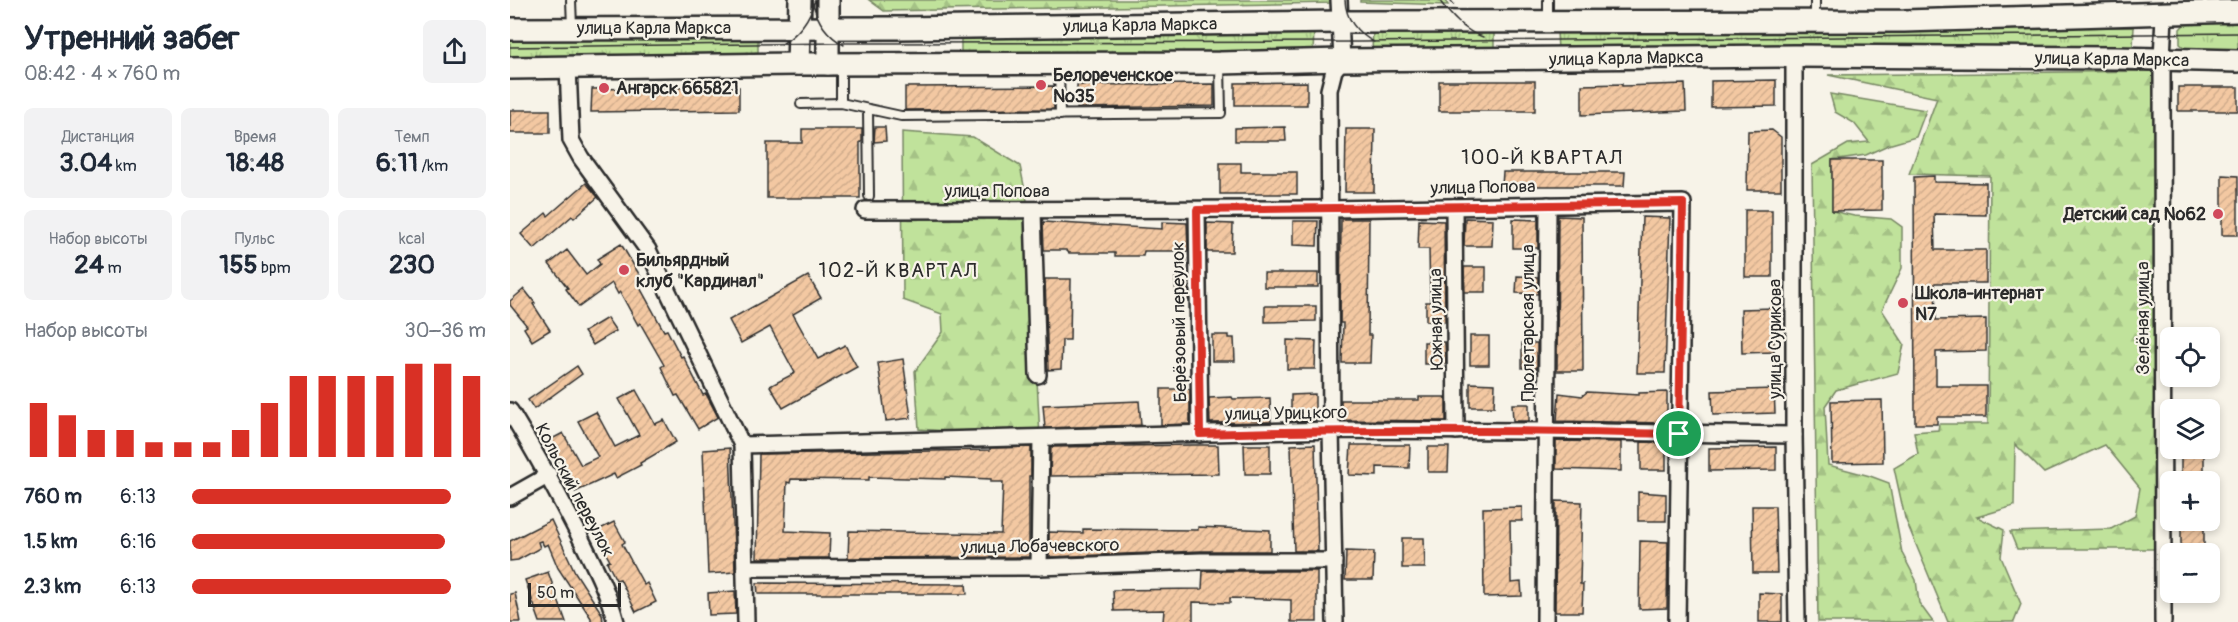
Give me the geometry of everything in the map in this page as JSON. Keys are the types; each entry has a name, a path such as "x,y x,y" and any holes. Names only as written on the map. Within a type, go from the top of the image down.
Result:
{"street":[{"path":"798,64 800,0"},
{"path":"828,0 835,64"},
{"path":"1335,622 1331,430 1329,90 1334,70 1342,60 1339,0"},
{"name":"улица Карла Маркса","path":"510,29 1341,22 1548,10 1815,22 2164,15 2238,11"},
{"name":"Зелёная улица","path":"2163,622 2162,59 2164,15"},
{"name":"улица Карла Маркса","path":"510,68 1794,56 2238,61"},
{"name":"улица Сурикова","path":"1794,56 1794,435 1797,622"},
{"path":"568,67 571,140 581,158 648,250 742,445 746,622"},
{"name":"улица Попова","path":"867,203 1033,211 1683,203 1677,622"},
{"name":"Пролетарская улица","path":"1545,622 1548,205"},
{"name":"Южная улица","path":"1454,207 1456,432"},
{"name":"Берёзовый переулок","path":"1197,210 1200,434"},
{"path":"1033,211 1038,375"},
{"name":"Кольский переулок","path":"510,411 549,475 609,597 616,622"},
{"name":"улица Урицкого","path":"742,445 1331,430 1794,435"},
{"path":"1040,567 1041,438"},
{"path":"510,497 549,475"},
{"name":"улица Лобачевского","path":"746,568 1040,567 1201,561 1334,561"}],"lane":[{"path":"572,0 572,28"},
{"path":"1815,0 1815,22"},
{"path":"1059,63 1060,115"},
{"path":"801,104 842,103 901,116 1221,113 1220,63"},
{"path":"835,64 842,103"},
{"path":"867,203 868,109"}],"green space":[{"path":"869,0 1335,0 1335,3 884,11"},
{"path":"1360,0 1445,0 1448,5 1360,2"},
{"path":"2190,18 2238,18 2238,53 2191,53 2180,44 2180,29"},
{"path":"2134,27 2133,47 1558,51 1557,31"},
{"path":"1373,30 1494,30 1494,49 1372,51"},
{"path":"961,32 1314,32 1313,52 961,54"},
{"path":"758,34 758,55 510,57 510,36"},
{"path":"2154,71 2158,549 2017,549 2010,532 2111,529 2135,516 2140,488 2105,445 2044,473 2015,444 2014,506 1977,517 2004,530 2001,557 2021,604 2014,622 1948,622 1905,518 1894,468 1918,454 1914,432 1938,430 1939,424 1988,424 1990,176 1909,174 1937,98 1828,75"},
{"path":"1830,94 1926,110 1916,137 1888,145 1866,155 1832,160 1832,211 1854,216 1891,219 1902,227 1902,268 1882,310 1904,344 1898,373 1836,390 1825,406 1828,465 1889,483 1902,553 1916,580 1919,603 1933,622 1818,622 1812,165 1848,144 1869,142 1854,123 1835,112"},
{"path":"902,132 973,137 1020,166 1028,205 1040,438 919,429 915,371 943,332 942,314 903,300"}],"building":[{"path":"1776,80 1776,106 1711,107 1711,81"},
{"path":"1439,81 1535,81 1535,111 1439,111"},
{"path":"1307,82 1307,105 1235,105 1235,83"},
{"path":"1214,84 1214,106 1077,108 1077,85"},
{"path":"1622,84 1622,86 1685,84 1686,111 1582,115 1582,85"},
{"path":"1053,86 1054,109 905,110 905,87"},
{"path":"739,87 739,110 591,112 592,89"},
{"path":"2178,87 2238,87 2238,111 2178,111"},
{"path":"510,110 550,110 550,133 510,133"},
{"path":"875,127 885,127 886,141 874,142"},
{"path":"1285,127 1286,141 1235,141 1235,128"},
{"path":"802,129 862,129 860,198 767,198 767,143 802,143"},
{"path":"1346,129 1375,129 1374,192 1345,192"},
{"path":"1772,130 1781,137 1781,190 1747,190 1748,131"},
{"path":"1832,160 1882,160 1882,210 1832,211"},
{"path":"1220,163 1241,163 1241,172 1297,172 1297,194 1220,194"},
{"path":"1503,172 1625,172 1624,186 1502,186"},
{"path":"2222,175 2238,176 2238,235 2222,235"},
{"path":"1934,176 1934,182 1986,183 1986,215 1934,214 1935,250 1986,250 1986,283 1935,283 1936,320 1986,319 1986,351 1936,352 1936,386 1986,386 1986,417 1937,417 1937,424 1915,424 1914,177"},
{"path":"586,183 598,197 534,249 521,234 546,213 548,216"},
{"path":"1745,210 1772,210 1772,277 1745,277"},
{"path":"1558,216 1582,217 1583,371 1557,371"},
{"path":"1642,217 1670,218 1665,373 1637,373"},
{"path":"1465,218 1493,219 1492,246 1464,246"},
{"path":"1341,219 1369,219 1368,335 1371,335 1370,363 1342,363"},
{"path":"1513,219 1538,220 1538,248 1513,248"},
{"path":"1419,220 1444,221 1445,322 1426,321 1426,302 1430,302 1429,249 1418,249"},
{"path":"1293,221 1318,221 1317,246 1293,245"},
{"path":"1043,222 1162,229 1162,222 1187,223 1188,251 1144,251 1143,256 1115,256 1115,253 1069,253 1066,250 1044,250"},
{"path":"1207,223 1233,224 1232,252 1207,252"},
{"path":"621,244 642,279 637,282 664,331 667,330 703,395 706,394 718,417 698,429 678,395 675,396 661,367 664,365 640,323 638,325 620,292 618,294 612,283 579,307 566,289 568,288 549,264 567,250 586,275 600,264 597,259"},
{"path":"1464,267 1486,267 1486,292 1465,292"},
{"path":"1264,273 1318,273 1318,287 1264,287"},
{"path":"808,276 821,298 793,314 818,359 845,345 857,367 783,408 770,386 795,373 770,327 741,343 729,320"},
{"path":"1517,276 1538,277 1538,294 1516,293"},
{"path":"1175,278 1188,278 1188,300 1176,300"},
{"path":"1045,279 1071,279 1070,340 1062,340 1061,369 1048,370"},
{"path":"524,289 550,330 532,341 524,328 527,326 510,305 510,301"},
{"path":"1265,306 1316,306 1316,321 1265,322"},
{"path":"1774,308 1774,352 1742,353 1741,309"},
{"path":"607,318 616,331 593,345 584,332"},
{"path":"1212,335 1229,335 1229,338 1234,338 1235,361 1212,361"},
{"path":"1470,336 1489,336 1489,365 1470,365"},
{"path":"1287,340 1316,341 1315,369 1287,369"},
{"path":"1424,342 1445,342 1446,364 1424,364"},
{"path":"1522,343 1537,343 1537,368 1522,368"},
{"path":"903,359 911,418 886,421 878,363"},
{"path":"577,366 582,374 534,409 528,400"},
{"path":"1470,383 1495,384 1494,407 1470,407"},
{"path":"1161,389 1190,389 1190,424 1161,425"},
{"path":"1774,389 1775,413 1713,415 1712,391"},
{"path":"636,390 655,424 664,420 676,442 616,478 614,474 575,492 561,459 557,462 546,442 563,433 581,465 598,457 578,421 596,412 615,447 639,435 619,399"},
{"path":"1587,392 1639,395 1639,393 1667,392 1667,423 1557,421 1559,393 1582,396"},
{"path":"1315,394 1315,421 1291,421 1291,395"},
{"path":"1232,397 1233,399 1270,398 1271,422 1210,423 1209,398"},
{"path":"1419,397 1446,397 1446,421 1341,420 1341,400 1419,400"},
{"path":"1882,400 1883,462 1832,463 1831,401"},
{"path":"1139,401 1141,425 1045,428 1043,405"},
{"path":"1512,404 1529,404 1529,421 1513,421"},
{"path":"1556,441 1621,442 1621,471 1556,469"},
{"path":"1641,442 1666,443 1666,470 1641,470"},
{"path":"1315,444 1318,551 1294,551 1291,445"},
{"path":"1218,445 1219,474 1050,476 1051,447"},
{"path":"1244,445 1270,445 1270,474 1245,474"},
{"path":"1351,445 1410,445 1409,468 1377,467 1377,476 1349,475"},
{"path":"1031,447 1029,557 848,558 849,531 1001,534 1003,482 991,482 991,479 945,477 945,479 869,477 869,480 791,479 790,483 787,482 785,531 830,533 829,558 757,558 759,454 990,450 990,448"},
{"path":"1428,447 1449,447 1448,472 1428,472"},
{"path":"1776,447 1776,470 1709,471 1709,448"},
{"path":"730,448 735,572 708,574 703,450"},
{"path":"2181,459 2204,459 2204,471 2181,471"},
{"path":"1638,492 1666,494 1666,521 1638,521"},
{"path":"1556,501 1582,502 1580,584 1583,584 1582,612 1555,612"},
{"path":"1752,506 1775,506 1777,573 1753,573"},
{"path":"1522,507 1522,521 1510,521 1511,583 1521,582 1522,596 1484,597 1483,508"},
{"path":"551,520 575,572 602,614 603,622 591,622 591,618 558,568 548,544 544,546 541,541 538,542 540,548 518,560 510,561 510,541"},
{"path":"614,522 625,542 622,544 644,585 647,583 656,602 636,612 620,579 616,580 607,562 610,561 594,532"},
{"path":"1198,527 1270,530 1270,551 1201,551 1049,557 1049,532 1083,533 1083,529 1198,530"},
{"path":"2181,531 2204,531 2204,543 2181,543"},
{"path":"1402,538 1424,538 1425,568 1402,568"},
{"path":"1640,541 1668,542 1667,608 1639,609"},
{"path":"1346,551 1374,552 1373,580 1345,580"},
{"path":"1203,571 1317,571 1317,622 1291,622 1291,600 1230,598 1230,603 1193,602 1193,622 1163,622 1164,610 1114,611 1113,590 1202,589"},
{"path":"548,572 566,622 540,622 525,580"},
{"path":"757,583 966,584 967,594 758,594"},
{"path":"735,591 736,614 709,615 708,593"},
{"path":"515,593 521,622 510,622 510,594"},
{"path":"1759,593 1782,594 1782,622 1759,622"}],"tram line":[{"path":"782,44 803,25 815,0"},
{"path":"1345,0 1353,25 1374,42"},
{"path":"1439,0 1458,22 1483,37"},
{"path":"813,3 824,27 844,45"},
{"path":"510,47 841,43 1360,42 2238,33"}],"place":[{"name":"Белореченское №35","path":"1041,85"},
{"name":"Ангарск 665821","path":"604,88"},
{"name":"Детский сад №62","path":"2218,214"},
{"name":"Бильярдный клуб \"Кардинал\"","path":"624,270"},
{"name":"Школа-интернат N7","path":"1903,303"}],"district":[{"name":"100-Й КВАРТАЛ","path":"1542,157"},
{"name":"102-Й КВАРТАЛ","path":"898,270"}],"route":[{"path":"1683,203 1679,434 1331,430 1200,434 1197,210 1683,203"}]}
